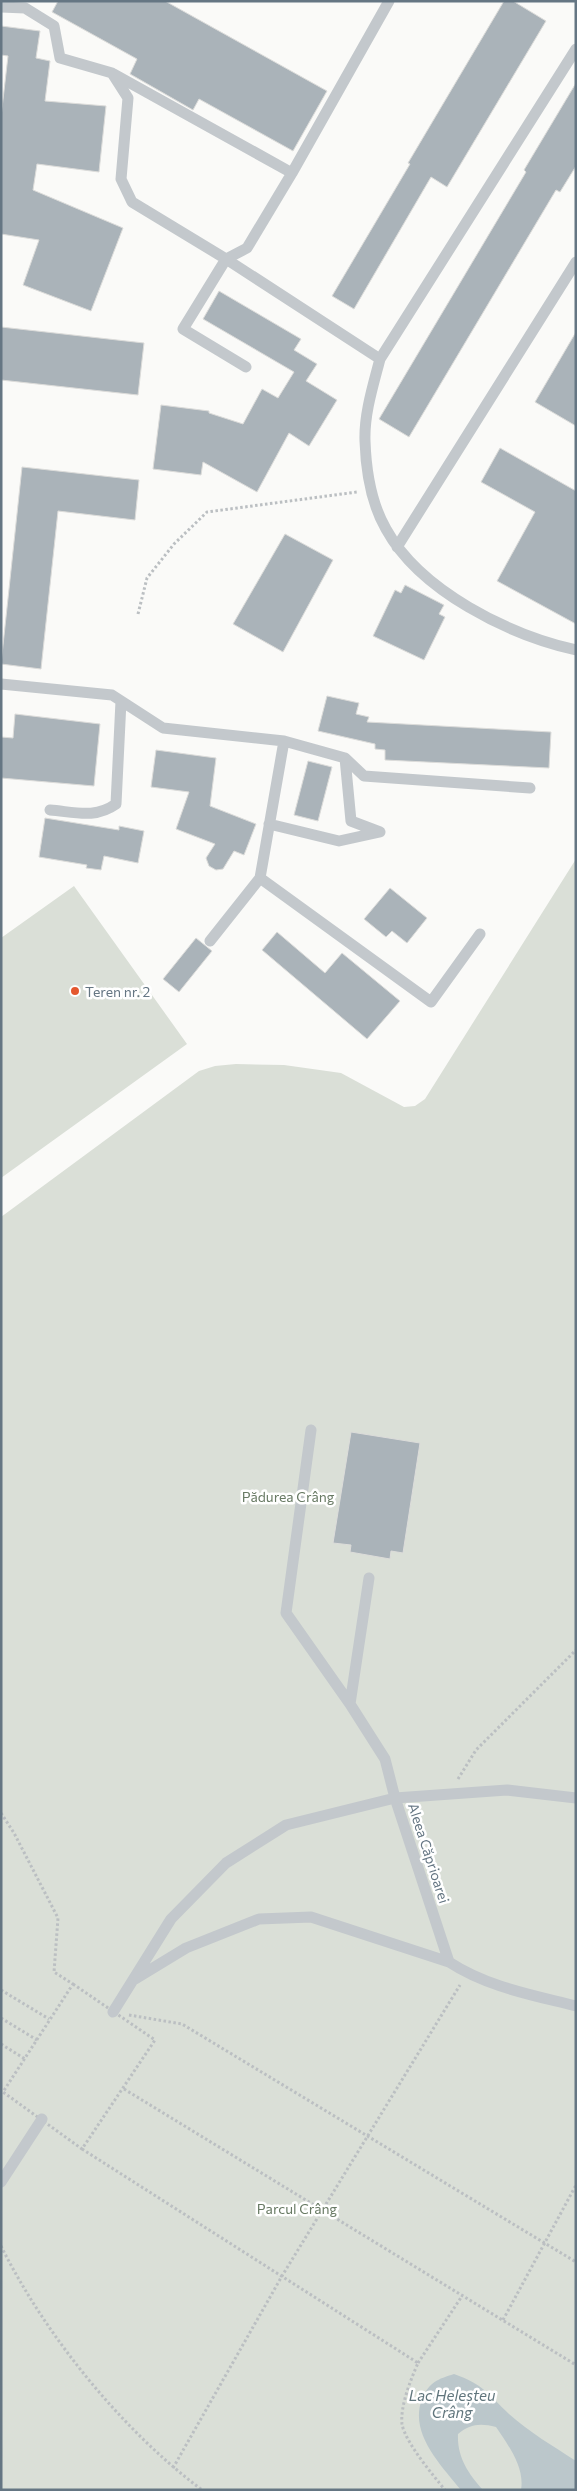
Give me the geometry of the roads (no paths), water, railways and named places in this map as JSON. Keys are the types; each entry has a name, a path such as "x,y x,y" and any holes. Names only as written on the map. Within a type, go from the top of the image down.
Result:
{"lane":[{"path":"246,367 183,329 226,259 247,248 292,173 389,1"},
{"path":"1,7 27,5 54,26 60,58 112,73 292,173"},
{"path":"576,49 380,359 368,408 365,440 370,490 385,528 397,547 427,578 500,624 548,644 576,650"},
{"path":"112,73 128,98 121,180 132,202 226,259 380,359"},
{"path":"397,547 576,262"},
{"path":"1,684 112,695 163,728 284,741 345,758 364,776"},
{"path":"50,810 90,814 104,812 116,804 121,701"},
{"path":"210,941 260,878 284,741"},
{"path":"339,841 351,821 346,785 345,758"},
{"path":"346,785 364,776 530,788"},
{"path":"269,824 339,841 380,832 351,821"},
{"path":"260,878 431,1002 480,934"},
{"path":"113,2012 171,1919 226,1863 286,1825 396,1798 385,1759 350,1704 286,1613 311,1430"},
{"path":"350,1704 369,1578"},
{"name":"Aleea Căprioarei","path":"449,1962 396,1798 507,1790 576,1798"},
{"path":"134,1980 186,1948 259,1919 311,1917 449,1962 467,1974 489,1982 576,2006"},
{"path":"1,2182 42,2119"}],"water":[{"name":"Lac Heleșteu Crâng","path":"454,2374 479,2386 525,2427 576,2461 576,2490 521,2490 522,2481 518,2465 506,2441 496,2427 480,2425 471,2426 458,2434 458,2442 464,2464 483,2490 461,2490 429,2448 423,2436 419,2412 422,2399 431,2385"}],"place":[{"name":"Teren nr. 2","path":"75,991"}],"park label":[{"name":"Pădurea Crâng","path":"288,1496"},
{"name":"Parcul Crâng","path":"297,2208"}]}
